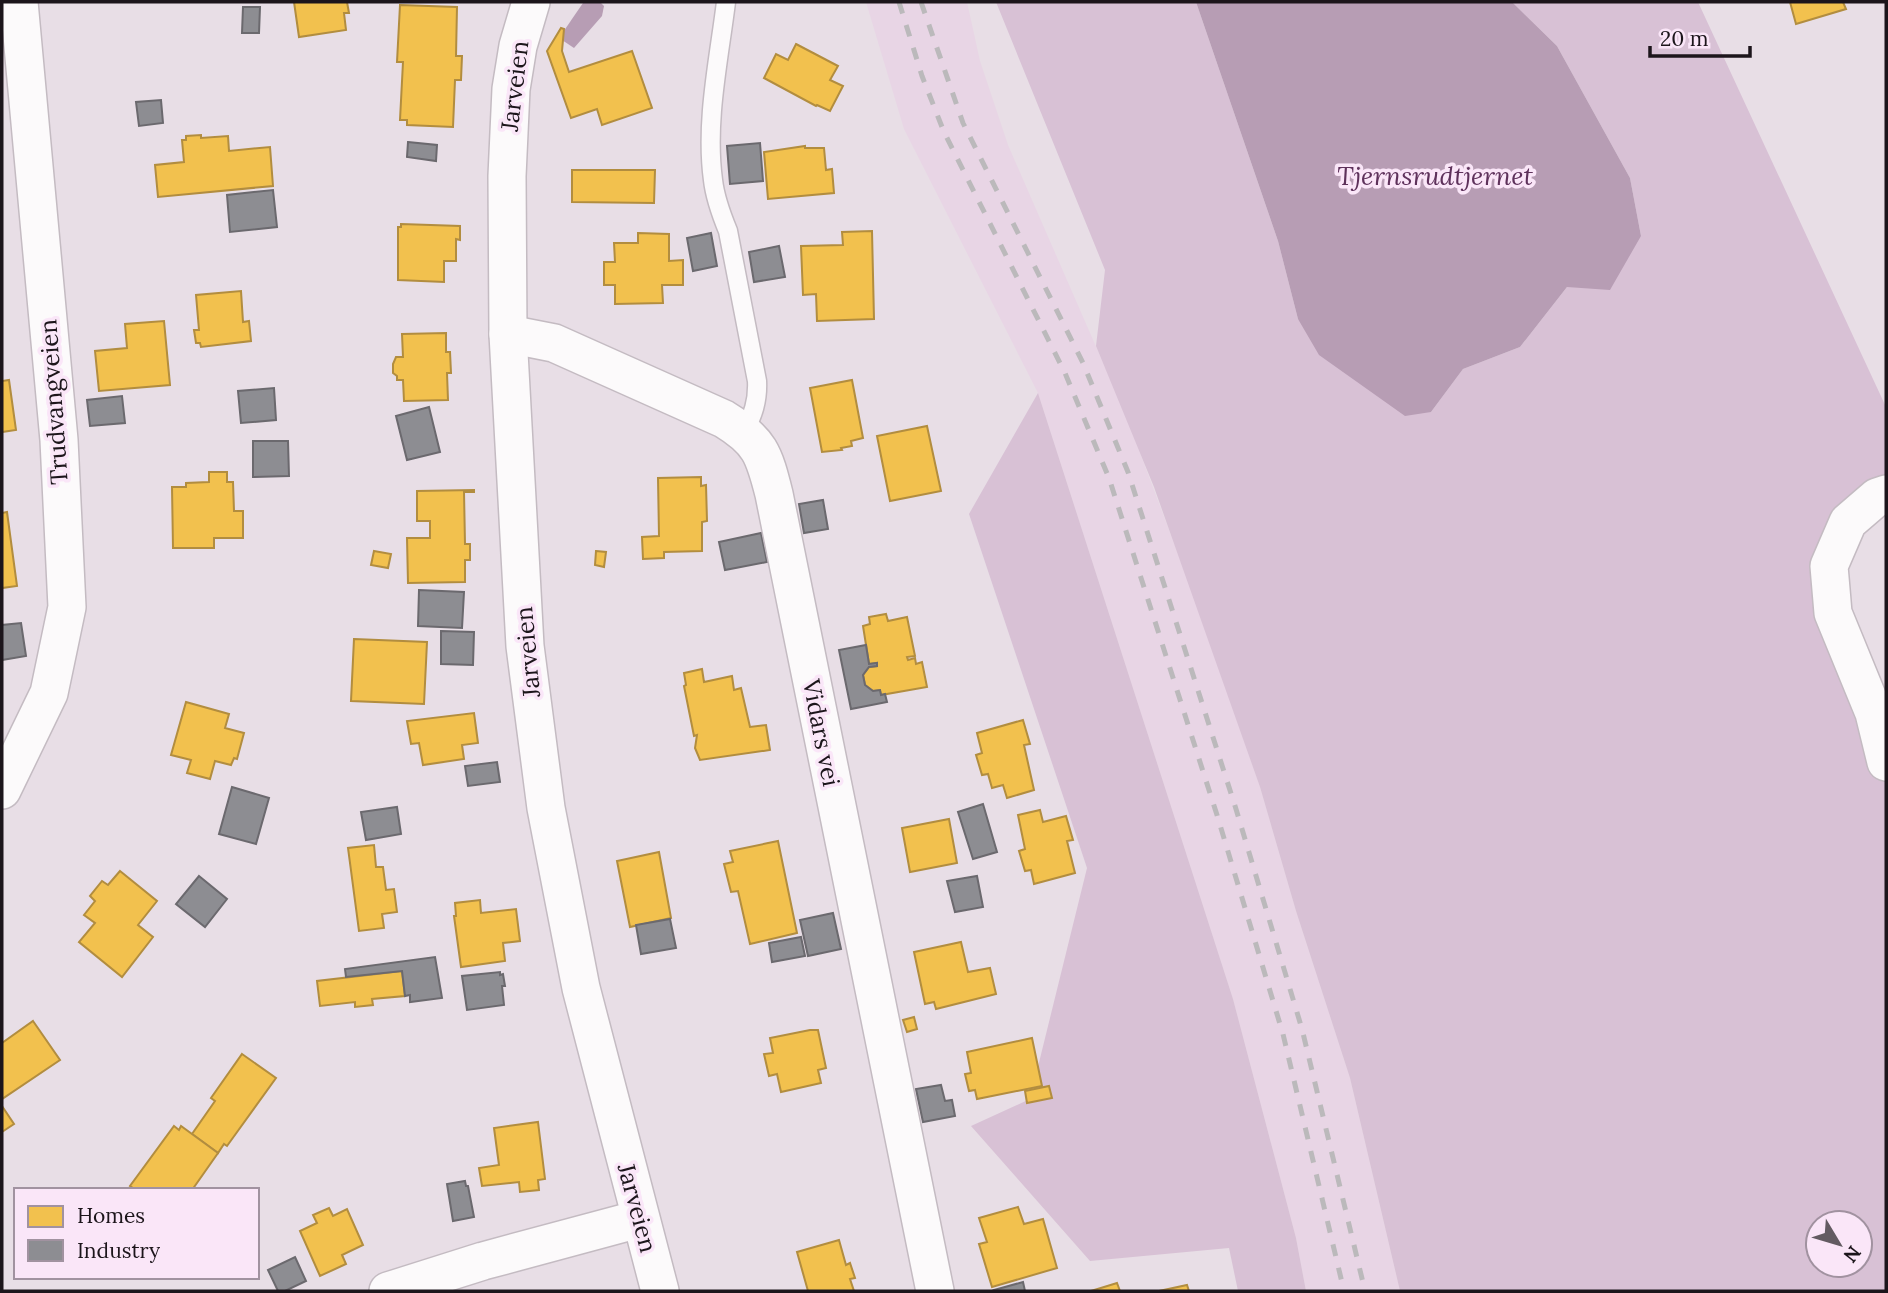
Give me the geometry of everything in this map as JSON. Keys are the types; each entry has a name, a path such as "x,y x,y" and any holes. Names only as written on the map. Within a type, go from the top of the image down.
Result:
{"street":[{"name":"Trudvangveien","path":"2,790 49,694 66,607 59,440 19,2"},
{"name":"Jarveien","path":"531,2 518,46 508,134 508,334 525,646 546,808 581,988 639,1219 660,1291"},
{"name":"Vidars vei","path":"508,334 554,343 724,419 755,442 763,456 774,494 935,1291"},
{"path":"1886,494 1877,497 1848,522 1829,566 1833,613 1874,713 1886,762"},
{"path":"388,1291 482,1261 639,1219"}],"lane":[{"path":"726,2 713,114 711,158 713,180 719,208 728,231 757,381 758,396 754,412 744,432"}],"shaded area":[{"path":"866,2 967,2 980,61 1008,145 1125,413 1198,607 1260,787 1296,911 1350,1078 1400,1291 1306,1291 1296,1238 1233,999 1038,393 904,129"},
{"path":"996,2 1196,2 1278,241 1298,319 1431,412 1463,369 1520,347 1567,287 1641,236 1630,178 1557,46 1512,2 1698,2 1886,407 1886,502 1829,566 1886,762 1886,1291 1400,1291 1350,1078 1296,911 1260,787 1154,487 1096,346 1105,270"},
{"path":"1038,393 1233,999 1296,1238 1306,1291 1238,1291 1229,1248 1090,1261 971,1126 1030,1099 1087,868 969,514"}],"water":[{"path":"600,2 604,6 602,16 574,48 559,38 583,3"},
{"name":"Tjernsrudtjernet","path":"1196,2 1512,2 1557,46 1630,178 1641,236 1610,290 1567,287 1520,347 1463,369 1431,412 1405,416 1319,355 1298,319 1278,241"}],"building: Homes":[{"path":"294,2 347,2 349,13 344,13 346,30 299,37"},
{"path":"1790,2 1843,2 1846,9 1796,24"},
{"path":"400,5 457,7 456,56 462,56 461,80 455,80 453,127 407,125 407,120 400,120 403,62 397,62"},
{"path":"561,28 564,29 562,51 569,72 632,51 652,108 602,125 597,109 571,118 547,51"},
{"path":"796,44 838,66 830,80 843,86 830,111 764,78 776,54 788,60"},
{"path":"201,135 201,138 228,136 229,151 270,147 273,186 158,197 155,165 184,162 182,140 186,140 186,136"},
{"path":"805,146 824,148 826,170 832,169 834,193 768,199 764,152"},
{"path":"572,170 655,170 654,203 572,202"},
{"path":"401,224 460,226 460,240 456,239 456,261 444,261 444,282 398,280 398,227 401,227"},
{"path":"872,231 874,319 817,321 816,294 803,295 801,246 843,245 842,232"},
{"path":"638,233 669,234 669,261 683,260 683,285 662,285 663,303 615,304 615,285 604,285 604,262 615,262 614,243 638,243"},
{"path":"241,291 243,322 249,321 251,341 201,347 200,343 196,343 194,330 199,330 196,295"},
{"path":"164,321 170,385 99,391 95,351 127,348 125,324"},
{"path":"446,333 446,352 450,352 451,373 447,373 448,400 404,401 403,380 397,380 393,373 396,357 403,357 402,334"},
{"path":"9,380 16,430 2,432 2,381"},
{"path":"852,380 863,438 851,441 852,446 841,448 842,450 822,452 810,388"},
{"path":"927,426 941,491 890,501 877,436"},
{"path":"209,472 227,472 227,482 233,482 234,511 243,511 243,538 214,538 214,548 173,548 172,487 209,482"},
{"path":"701,477 701,486 706,485 707,521 702,522 702,551 664,552 664,558 643,559 642,537 659,536 658,478"},
{"path":"474,490 464,492 465,544 470,544 470,560 465,560 465,582 408,583 407,538 430,538 430,521 417,521 417,491"},
{"path":"7,512 17,586 2,588 2,513"},
{"path":"374,551 391,554 388,568 371,565"},
{"path":"596,551 606,552 604,567 595,565"},
{"path":"886,614 888,621 907,617 915,656 907,657 908,660 915,658 916,664 922,662 927,687 881,695 880,690 873,691 865,685 863,675 869,667 877,666 877,663 869,664 863,626 870,624 869,617"},
{"path":"354,639 427,642 424,704 351,701"},
{"path":"702,669 704,682 732,676 734,690 741,688 750,727 766,725 770,750 700,760 695,748 697,735 694,736 684,673"},
{"path":"186,702 229,714 225,728 244,733 237,759 234,758 231,765 215,761 210,779 187,773 191,760 171,755"},
{"path":"474,713 478,743 462,745 464,759 423,765 419,743 411,744 407,721"},
{"path":"1023,720 1030,744 1024,745 1034,790 1007,798 1003,785 992,788 988,774 982,775 976,755 982,753 977,733"},
{"path":"1040,810 1043,822 1066,816 1073,840 1067,841 1075,873 1034,884 1031,870 1025,871 1019,851 1025,849 1018,815"},
{"path":"949,819 957,863 910,872 902,828"},
{"path":"778,841 797,933 750,944 738,891 731,892 724,864 733,862 730,851"},
{"path":"374,845 376,867 383,867 386,890 394,889 397,912 382,914 384,928 359,931 348,848"},
{"path":"659,852 671,918 630,927 617,861"},
{"path":"120,871 157,901 138,925 153,937 122,977 79,942 95,923 84,915 95,901 90,896 102,881 108,885"},
{"path":"480,900 481,913 516,909 520,941 503,943 505,961 461,967 454,916 455,903"},
{"path":"961,942 968,972 990,968 996,994 936,1009 934,1002 925,1004 914,952"},
{"path":"402,971 405,996 372,999 373,1005 355,1007 355,1002 320,1006 317,981"},
{"path":"914,1017 917,1029 907,1032 903,1020"},
{"path":"33,1021 60,1060 2,1099 2,1043"},
{"path":"818,1030 826,1068 818,1070 821,1083 781,1092 777,1074 769,1076 764,1054 773,1053 770,1038"},
{"path":"1032,1038 1042,1086 977,1099 975,1090 969,1091 965,1074 971,1073 967,1052"},
{"path":"242,1054 276,1078 227,1146 224,1144 218,1153 192,1134 215,1101 211,1098"},
{"path":"1049,1086 1052,1098 1027,1103 1025,1091"},
{"path":"2,1106 14,1124 2,1132"},
{"path":"538,1122 545,1179 538,1180 539,1190 520,1192 519,1182 482,1186 479,1168 499,1165 494,1128"},
{"path":"174,1126 179,1130 181,1126 218,1153 193,1188 130,1186"},
{"path":"1018,1207 1024,1224 1043,1219 1057,1268 992,1287 979,1244 987,1242 979,1218"},
{"path":"329,1208 333,1216 347,1209 363,1245 342,1255 346,1264 320,1276 300,1231 317,1223 313,1215"},
{"path":"839,1240 846,1265 850,1263 855,1278 850,1279 854,1291 808,1291 797,1252"},
{"path":"1117,1283 1120,1291 1091,1291"},
{"path":"1187,1285 1189,1291 1159,1291"}],"building: Industry":[{"path":"243,7 260,7 259,33 242,33"},
{"path":"161,100 163,123 139,126 136,102"},
{"path":"408,142 437,145 436,161 407,157"},
{"path":"760,143 763,181 730,184 727,146"},
{"path":"273,190 277,227 230,232 227,195"},
{"path":"711,233 717,266 693,271 687,238"},
{"path":"779,246 785,277 754,282 749,252"},
{"path":"274,388 276,420 241,423 238,391"},
{"path":"122,396 125,423 90,426 87,400"},
{"path":"429,407 440,452 407,460 396,416"},
{"path":"253,441 288,441 289,476 253,477"},
{"path":"823,500 828,529 804,533 799,504"},
{"path":"761,533 767,562 725,570 719,542"},
{"path":"419,590 464,592 462,628 418,626"},
{"path":"21,623 26,656 2,660 2,625"},
{"path":"441,631 474,632 473,665 441,664"},
{"path":"866,645 869,664 877,663 877,666 869,667 863,675 865,685 873,691 880,690 881,695 885,694 887,702 851,709 839,650"},
{"path":"497,762 500,782 468,786 465,766"},
{"path":"232,787 269,798 256,844 219,834"},
{"path":"983,804 997,852 973,859 958,812"},
{"path":"397,807 401,834 366,840 361,812"},
{"path":"199,876 227,899 205,927 176,904"},
{"path":"977,876 983,907 955,912 947,881"},
{"path":"833,913 841,949 808,956 800,920"},
{"path":"670,919 676,948 641,954 636,925"},
{"path":"801,937 805,956 772,962 769,943"},
{"path":"435,957 442,998 410,1002 410,995 405,996 402,971 346,977 345,969"},
{"path":"500,972 500,975 503,974 505,986 502,986 504,1005 467,1010 462,976"},
{"path":"941,1085 945,1101 952,1100 955,1116 923,1122 916,1089"},
{"path":"465,1181 474,1217 453,1221 447,1184"},
{"path":"295,1257 306,1281 285,1291 278,1291 268,1270"},
{"path":"1023,1282 1025,1291 994,1290"}],"railway":[{"path":"899,2 922,76 944,132 1065,373 1109,478 1217,815 1283,1034 1344,1291"},
{"path":"921,2 963,123 1083,363 1128,472 1236,809 1302,1029 1365,1291"}]}
